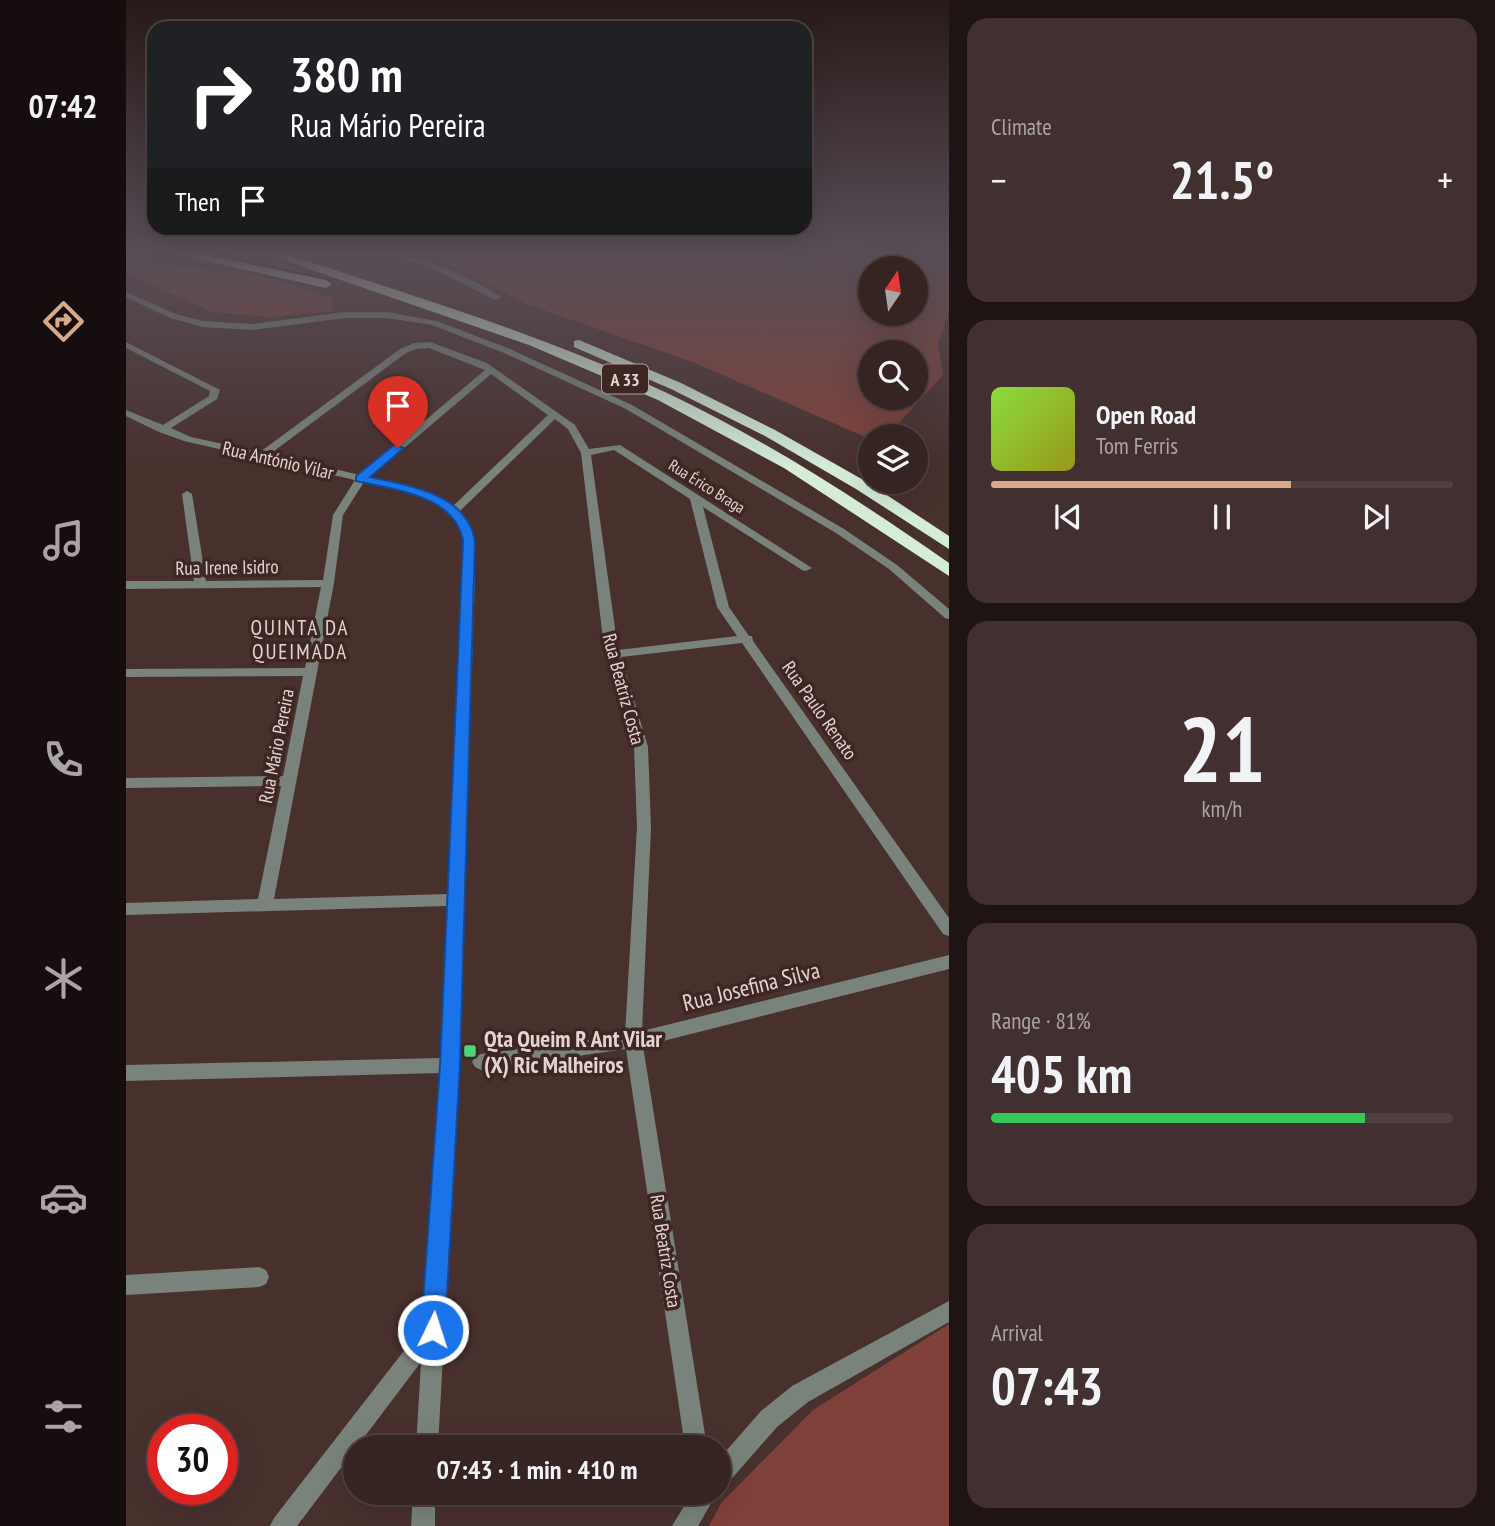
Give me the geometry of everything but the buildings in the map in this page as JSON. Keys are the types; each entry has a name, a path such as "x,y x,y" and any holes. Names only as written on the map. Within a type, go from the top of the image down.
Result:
{"highway":[{"path":"469,324 635,390 826,486"},
{"name":"A 33","path":"485,324 590,364 705,418 826,486 949,571"},
{"name":"A 33","path":"522,324 571,341 697,395 824,463 949,544"}],"street":[{"path":"206,324 252,327 274,324"},
{"path":"437,324 507,351 629,407 840,531 893,567 949,615"},
{"path":"126,345 215,390 214,397 162,430"},
{"name":"Rua Beatriz Costa","path":"261,456 414,346 437,347 491,370 572,427 586,453 613,654 641,747 644,827 633,1041 694,1435"},
{"name":"Rua Mário Pereira","path":"265,904 328,583 338,515 361,479 491,370"},
{"name":"Rua António Vilar","path":"126,413 188,439 418,492 454,510"},
{"path":"428,1435 450,1065 469,566 467,531 454,510 555,414"},
{"name":"Rua Érico Braga","path":"586,453 615,447 806,568"},
{"path":"187,494 201,585"},
{"name":"Rua Paulo Renato","path":"695,496 723,607 748,639 949,930"},
{"name":"Rua Irene Isidro","path":"126,585 328,583"},
{"path":"613,654 748,639"},
{"path":"126,673 310,672"},
{"path":"126,783 289,781"},
{"path":"126,909 456,900"},
{"name":"Rua Josefina Silva","path":"481,1062 633,1041 949,962"},
{"path":"126,1073 450,1065"},
{"path":"126,1285 259,1277"},
{"path":"731,1462 769,1419 800,1394 949,1311"},
{"path":"282,1526 433,1330"},
{"path":"423,1526 424,1505"},
{"path":"684,1526 697,1505"}],"shaded area":[{"path":"585,324 944,324 938,344 943,375 928,391 928,340 858,340 858,410 911,410 898,424 858,424 858,434 695,363"},
{"path":"949,1324 949,1526 709,1526 720,1505 731,1505 731,1493 813,1410"}],"place":[{"name":"Qta Queim R Ant Vilar (X) Ric Malheiros","path":"470,1051"}],"district":[{"name":"QUINTA DA QUEIMADA","path":"300,639"}],"route":[{"path":"398,448 361,479 418,492 446,505 454,510 467,531 469,541 450,1065 433,1330"}]}
